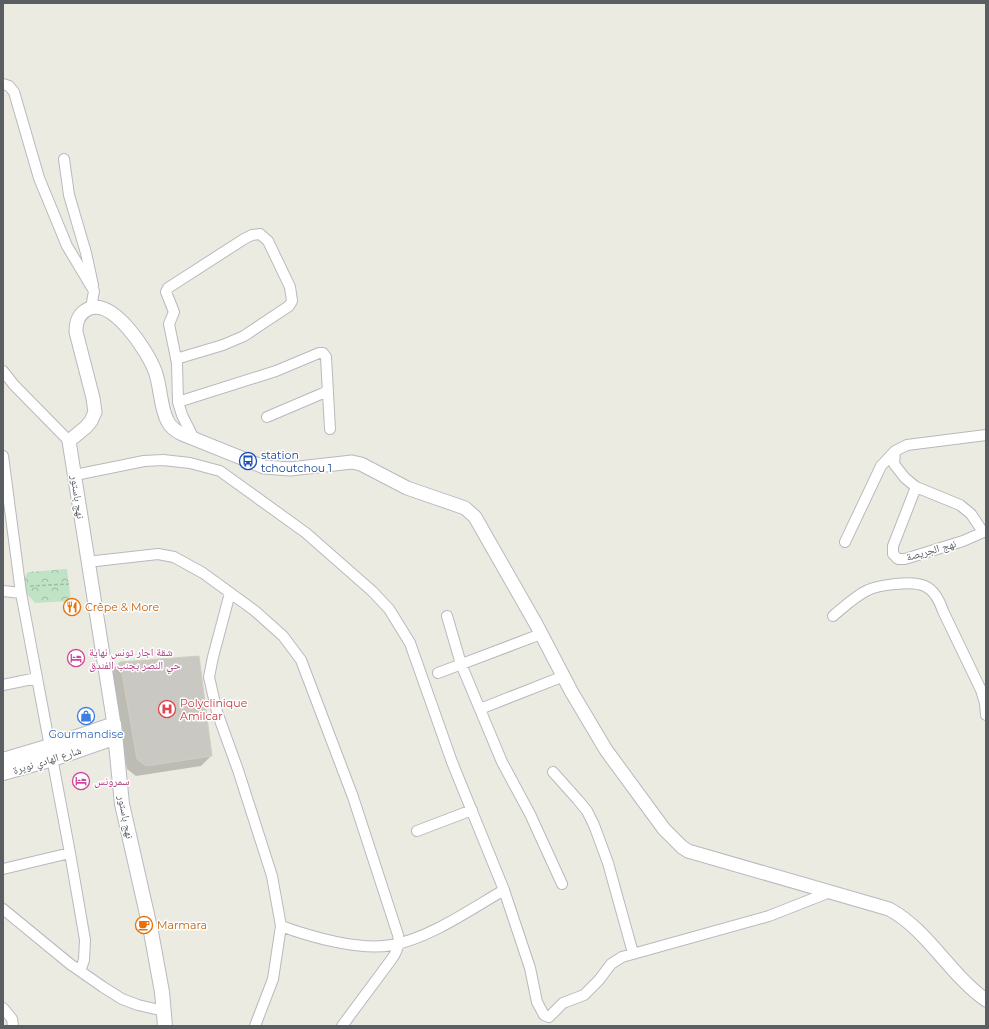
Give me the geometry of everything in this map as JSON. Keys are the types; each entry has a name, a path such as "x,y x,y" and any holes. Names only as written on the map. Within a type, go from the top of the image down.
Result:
{"main road":[{"name":"نهج باستور","path":"114,724 114,738 122,804 151,932 164,1011 165,1026"},
{"name":"شارع الهادي نويرة","path":"3,773 114,724"},
{"name":"شارع الهادي نويرة","path":"3,760 51,752 114,738"}],"street":[{"path":"3,84 9,86 14,92 39,178 67,246 94,291"},
{"path":"64,159 69,195 86,253 94,291 91,308"},
{"path":"176,359 223,345 244,336 289,306 292,300 290,286 268,241 260,234 252,235 244,239 168,288 166,292 174,312 169,324 176,359 178,402 194,439"},
{"path":"3,371 14,385 69,441 86,428 91,422 95,412 93,398 76,332 76,324 81,314 91,308 103,308 111,312 131,332 149,358 159,383 164,415 173,428 194,439 264,468 290,469 352,462 361,464 407,488 465,508 475,517 606,750 664,829 682,847 688,851 882,906 901,915 916,929 952,969 986,1000"},
{"path":"178,402 276,371 319,353 324,354 326,357 330,429"},
{"path":"267,417 328,391"},
{"path":"845,542 881,466 895,452 907,445 986,435"},
{"name":"نهج باستور","path":"69,441 87,562 114,724"},
{"path":"895,452 894,464 905,478 916,487 960,506 971,514 985,532"},
{"path":"3,456 21,590 85,940 84,960 80,971"},
{"path":"75,475 144,461 163,460 190,463 220,471 306,533 372,591 389,609 410,644 452,762 504,890 530,968 537,1002 542,1013 546,1017 549,1017 563,1003 584,995 599,980 611,964 622,957 769,916 830,892"},
{"name":"نهج الجريصة","path":"916,487 894,546 893,554 898,559 905,559 963,541 985,532"},
{"path":"87,562 158,554 174,557 203,573 255,611 282,636 301,660 353,797 400,944 396,954 342,1026"},
{"path":"833,616 857,597 868,590 879,586 906,583 918,584 935,593 981,690 985,703 986,715"},
{"path":"3,591 21,590"},
{"path":"230,593 209,677 217,712 238,770 272,876 281,926 273,978 255,1026"},
{"path":"447,616 461,664 502,762 530,814 562,884"},
{"path":"438,673 542,634"},
{"path":"480,709 564,676"},
{"path":"3,685 37,678"},
{"path":"553,772 587,811 594,825 608,863 633,953"},
{"path":"417,831 472,810"},
{"path":"3,869 70,853"},
{"path":"281,926 335,942 362,946 390,946 417,938 436,929 504,890"},
{"path":"3,909 80,971 122,999 138,1005 164,1011"},
{"path":"3,1008 12,1019 13,1026"}],"path":[{"path":"21,590 69,584"}],"green space":[{"path":"67,569 71,601 35,603 20,586 28,572"}],"building":[{"name":"Polyclinique Amilcar","path":"199,656 212,756 146,766 137,759 120,662"}],"place":[{"name":"station tchoutchou 1","path":"248,461"},
{"name":"Crêpe & More","path":"72,607"},
{"name":"شقة اجار تونس نهاية حي النصر بجنب الفندق","path":"76,658"},
{"name":"Polyclinique Amilcar","path":"167,709"},
{"name":"Gourmandise","path":"86,716"},
{"name":"سمرونس","path":"81,781"},
{"name":"Marmara","path":"144,925"}]}
